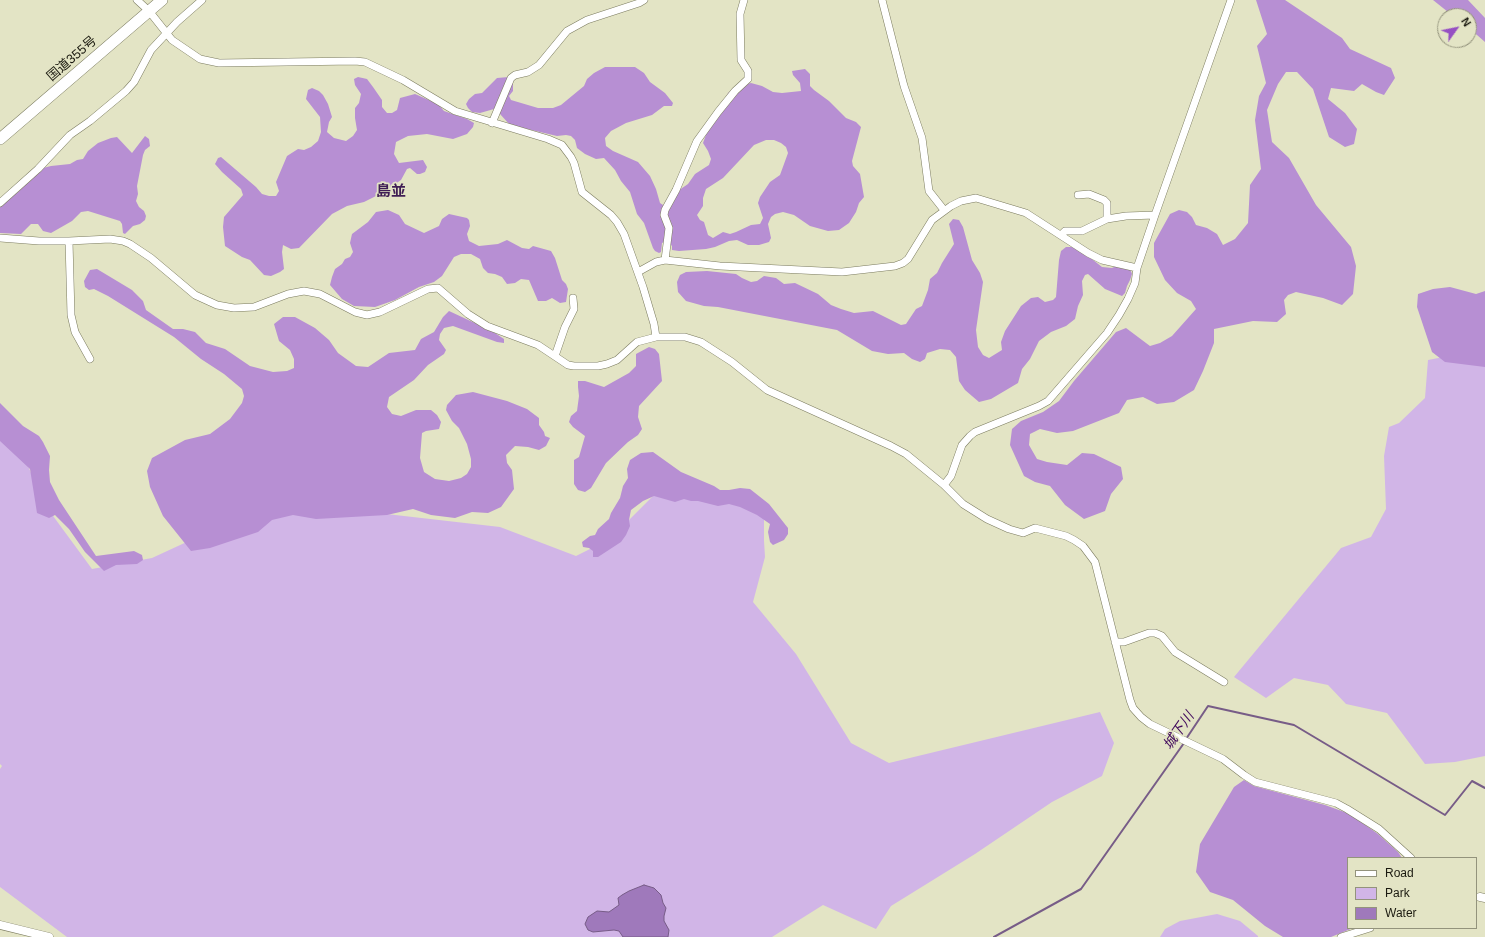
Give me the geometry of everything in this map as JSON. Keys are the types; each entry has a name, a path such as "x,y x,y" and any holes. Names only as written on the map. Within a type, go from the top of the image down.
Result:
{"highway":[{"name":"国道355号","path":"0,139 162,0"}],"street":[{"path":"137,0 149,11 167,34 178,45 196,57 207,62 365,62 403,80 455,111 548,139 562,145 571,156 574,163 582,192 611,215 621,228 638,272 654,324 656,337"},
{"path":"0,203 38,168 70,134 90,121 126,91 134,82 151,50 202,0"},
{"path":"492,123 511,78 528,72 539,65 568,31 587,20 644,0"},
{"path":"665,260 669,228 664,215 665,210 676,190 697,141 735,91 748,79 748,72 741,60 740,14 744,0"},
{"path":"882,0 904,86 922,138 929,191 944,210"},
{"path":"944,485 951,476 962,445 975,432 1048,401 1107,334 1128,299 1135,283 1137,268 1155,215 1230,0"},
{"path":"1078,195 1089,194 1104,200 1107,203 1107,219"},
{"path":"638,272 656,262 665,260 720,266 842,272 895,266 908,259 932,220 944,210 961,201 976,198 1026,213 1088,253 1102,260 1137,268"},
{"path":"1061,235 1065,232 1082,231 1107,219 1126,216 1155,215"},
{"path":"0,238 69,242 110,239 123,241 150,258 196,295 217,305 230,308 250,308 288,294 304,291 320,294 355,312 368,315 380,312 428,289 438,288 468,314 487,326 538,344 568,365 603,366 617,360 637,342 656,337 686,337 701,342 732,362 767,390 906,454 944,485 963,504 987,519 1009,529 1023,533 1035,528 1066,536 1083,546 1095,562 1130,700 1133,708 1141,717 1150,724 1223,759 1255,782 1336,803 1379,829 1410,857"},
{"path":"69,242 71,315 75,332 90,359"},
{"path":"555,356 565,327 574,309 573,298"},
{"path":"1115,642 1124,642 1150,633 1155,633 1162,636 1175,652 1224,682"},
{"path":"0,925 49,937"},
{"path":"1341,937 1367,929"}],"green space":[{"path":"1485,349 1485,756 1455,762 1425,764 1387,713 1346,704 1328,685 1294,678 1266,698 1234,677 1341,548 1371,537 1386,509 1384,456 1389,427 1399,423 1425,398 1428,360"},
{"path":"0,434 18,443 45,505 92,569 152,558 191,540 308,505 500,527 576,556 610,539 664,485 764,511 765,557 753,602 796,654 851,743 889,763 1100,712 1114,743 1102,776 1052,802 975,854 891,906 876,929 823,905 772,937 67,937 0,887 0,769 2,766 0,764"},
{"path":"1217,914 1240,921 1258,937 1160,937 1165,929 1180,921"}],"shaded area":[{"path":"1256,0 1285,0 1342,38 1350,49 1391,68 1395,78 1384,95 1362,84 1354,91 1331,88 1328,99 1345,113 1357,129 1354,144 1345,147 1329,137 1313,89 1297,72 1286,72 1278,84 1267,110 1272,142 1289,158 1316,205 1351,247 1356,266 1353,294 1342,305 1323,298 1296,292 1288,295 1284,300 1286,314 1277,322 1253,321 1214,329 1214,343 1194,390 1174,402 1157,404 1143,397 1127,400 1119,413 1073,431 1057,433 1040,429 1030,434 1029,445 1037,459 1067,465 1082,453 1094,454 1121,467 1123,479 1111,494 1105,511 1084,519 1065,505 1050,486 1035,482 1024,476 1010,445 1012,429 1021,421 1043,412 1059,401 1116,332 1126,328 1150,346 1160,343 1172,336 1196,309 1191,301 1177,293 1165,280 1154,257 1154,243 1170,214 1179,210 1187,212 1192,217 1196,225 1207,228 1217,234 1223,245 1235,239 1248,223 1250,185 1261,169 1255,120 1259,96 1266,83 1257,46 1267,34"},
{"path":"1433,0 1468,0 1476,8 1443,8"},
{"path":"1477,10 1485,18 1485,42 1477,35"},
{"path":"605,67 635,67 644,73 650,82 665,93 673,103 672,106 664,106 652,115 626,123 611,131 605,138 606,146 613,151 638,162 650,176 660,203 663,205 666,204 669,197 688,184 695,174 709,165 711,159 703,143 707,132 728,93 735,87 751,83 762,86 773,92 782,93 801,91 800,83 793,75 792,71 805,69 810,74 810,86 829,101 846,118 856,122 861,127 852,161 853,166 860,174 864,197 859,203 856,212 849,223 839,230 828,231 810,226 794,215 783,212 775,214 771,217 768,224 771,238 769,242 759,245 748,245 737,240 729,241 706,249 679,251 672,250 672,246 668,242 664,242 662,243 661,252 659,253 653,248 644,223 637,214 630,192 621,181 615,170 604,158 596,159 585,154 577,148 575,140 571,136 557,136 510,125 494,109 480,113 472,112 466,104 469,99 475,94 482,93 497,78 509,77 513,83 513,91 509,96 511,100 538,108 553,108 561,105 584,86 587,79","holes":["766,140 774,140 786,147 788,153 780,175 770,182 760,197 758,203 763,218 760,224 751,225 730,234 723,232 713,238 708,235 704,222 700,220 697,215 703,206 703,198 706,189 723,178 754,145"]},
{"path":"358,77 367,79 382,100 382,107 387,113 392,113 397,110 400,98 415,94 438,104 444,111 467,119 474,123 473,127 467,134 453,139 427,134 408,136 396,142 394,154 399,163 423,160 427,167 425,172 417,174 410,168 407,169 401,180 382,193 364,202 347,206 332,214 299,248 291,249 283,245 282,252 284,269 271,276 264,275 250,260 242,257 225,246 223,227 224,217 243,195 241,189 215,164 218,158 221,157 262,194 276,196 279,191 276,182 287,156 298,149 304,150 311,147 318,141 321,132 320,117 306,99 308,90 312,88 319,91 328,104 332,117 329,122 327,132 334,138 346,141 353,136 357,130 355,108 359,103 361,94 355,85 354,79"},
{"path":"145,136 149,139 150,146 145,150 143,155 137,186 138,194 136,201 146,216 145,220 140,224 133,226 125,234 123,233 122,224 120,221 88,211 81,212 72,221 51,233 43,231 38,224 31,224 21,234 0,233 0,206 18,192 43,168 70,164 77,160 83,159 88,151 98,143 111,138 117,137 132,153"},
{"path":"388,210 399,215 405,224 424,233 439,226 442,219 449,214 467,218 469,220 470,226 467,234 469,241 479,246 498,244 507,240 522,248 529,249 533,246 551,251 555,258 562,280 568,289 566,302 560,303 552,298 546,301 538,301 529,280 521,279 515,283 507,284 502,277 488,273 483,268 480,259 471,254 461,254 454,257 442,276 434,282 419,287 395,300 375,307 354,306 342,299 330,285 332,277 335,269 342,264 345,259 350,257 353,252 350,243 352,234 368,222 376,212"},
{"path":"953,219 959,220 963,227 972,260 980,273 983,282 976,330 978,347 983,355 989,358 1002,350 1001,342 1005,331 1021,306 1031,298 1038,297 1045,302 1053,300 1056,297 1059,260 1061,251 1066,247 1072,247 1083,252 1102,267 1112,268 1118,265 1129,266 1132,274 1125,293 1122,296 1105,289 1088,274 1085,275 1082,281 1083,295 1078,306 1075,319 1066,326 1051,332 1039,341 1030,359 1022,369 1018,383 991,399 979,402 965,390 959,381 956,357 950,350 940,349 927,353 925,359 920,362 912,359 904,353 888,354 872,351 837,330 718,307 704,306 686,301 678,292 677,282 680,275 686,272 707,271 736,274 751,282 757,281 764,276 776,278 784,284 795,283 818,294 831,305 841,309 854,313 873,311 901,325 906,324 916,309 922,306 928,290 930,279 937,273 954,244 949,224"},
{"path":"97,269 132,290 143,301 146,310 173,329 183,329 195,332 206,343 225,349 250,366 273,372 287,371 294,368 294,359 290,350 279,341 274,324 283,317 295,317 315,328 329,340 338,353 356,366 368,367 389,353 415,350 421,339 434,332 443,317 449,311 492,331 504,339 504,343 497,342 453,326 444,328 440,334 439,340 446,350 444,354 428,365 414,380 389,397 387,407 392,414 401,416 416,410 431,410 437,415 441,422 439,429 422,433 420,458 424,472 435,479 449,481 461,478 467,474 471,467 471,459 467,444 459,428 452,421 446,410 447,405 456,395 473,392 507,401 527,409 539,418 539,425 545,436 550,438 546,446 539,450 515,446 506,455 507,463 512,470 514,489 501,507 488,513 472,512 455,518 431,515 413,509 387,515 316,519 293,515 272,520 258,532 210,548 191,551 163,516 150,487 147,471 152,458 185,440 210,434 230,419 242,403 244,396 242,389 174,337 108,296 94,289 89,290 85,287 84,281 90,270"},
{"path":"1450,287 1476,294 1485,291 1485,367 1445,362 1432,352 1417,307 1418,294 1433,289"},
{"path":"649,347 655,349 659,354 662,381 639,406 638,417 642,429 638,435 628,442 606,463 591,488 585,492 578,490 574,484 574,460 579,457 585,436 569,422 571,416 577,411 579,396 578,381 585,381 604,387 629,373 636,366 636,354"},
{"path":"0,403 23,426 39,436 43,442 50,456 50,482 59,500 96,556 134,551 142,555 143,560 137,564 116,565 104,571 85,552 69,529 55,515 49,518 37,513 30,469 0,441"},
{"path":"653,452 681,472 720,490 740,488 750,489 769,504 788,528 788,534 784,540 773,545 770,542 768,532 770,524 757,515 740,507 729,504 718,506 684,499 675,502 654,496 643,501 631,510 629,520 630,526 621,542 598,557 593,557 593,551 589,548 583,547 582,542 590,536 595,535 598,529 609,519 628,478 627,469 630,460 641,453"},
{"path":"1244,780 1254,786 1325,805 1350,814 1378,834 1398,852 1401,857 1347,857 1347,929 1351,929 1331,937 1283,937 1265,926 1233,900 1210,892 1196,872 1200,844 1234,787"}],"water":[{"path":"644,885 654,888 661,895 666,908 664,921 669,930 668,937 623,937 619,931 614,930 593,932 588,930 585,924 588,917 597,911 609,912 619,905 618,898 629,891"}],"waterway":[{"name":"城下川","path":"1186,739 1208,706 1294,725 1445,815 1472,781 1485,788"},
{"name":"城下川","path":"994,937 1081,889 1184,743"}],"district":[{"name":"島並","path":"391,192"}]}
